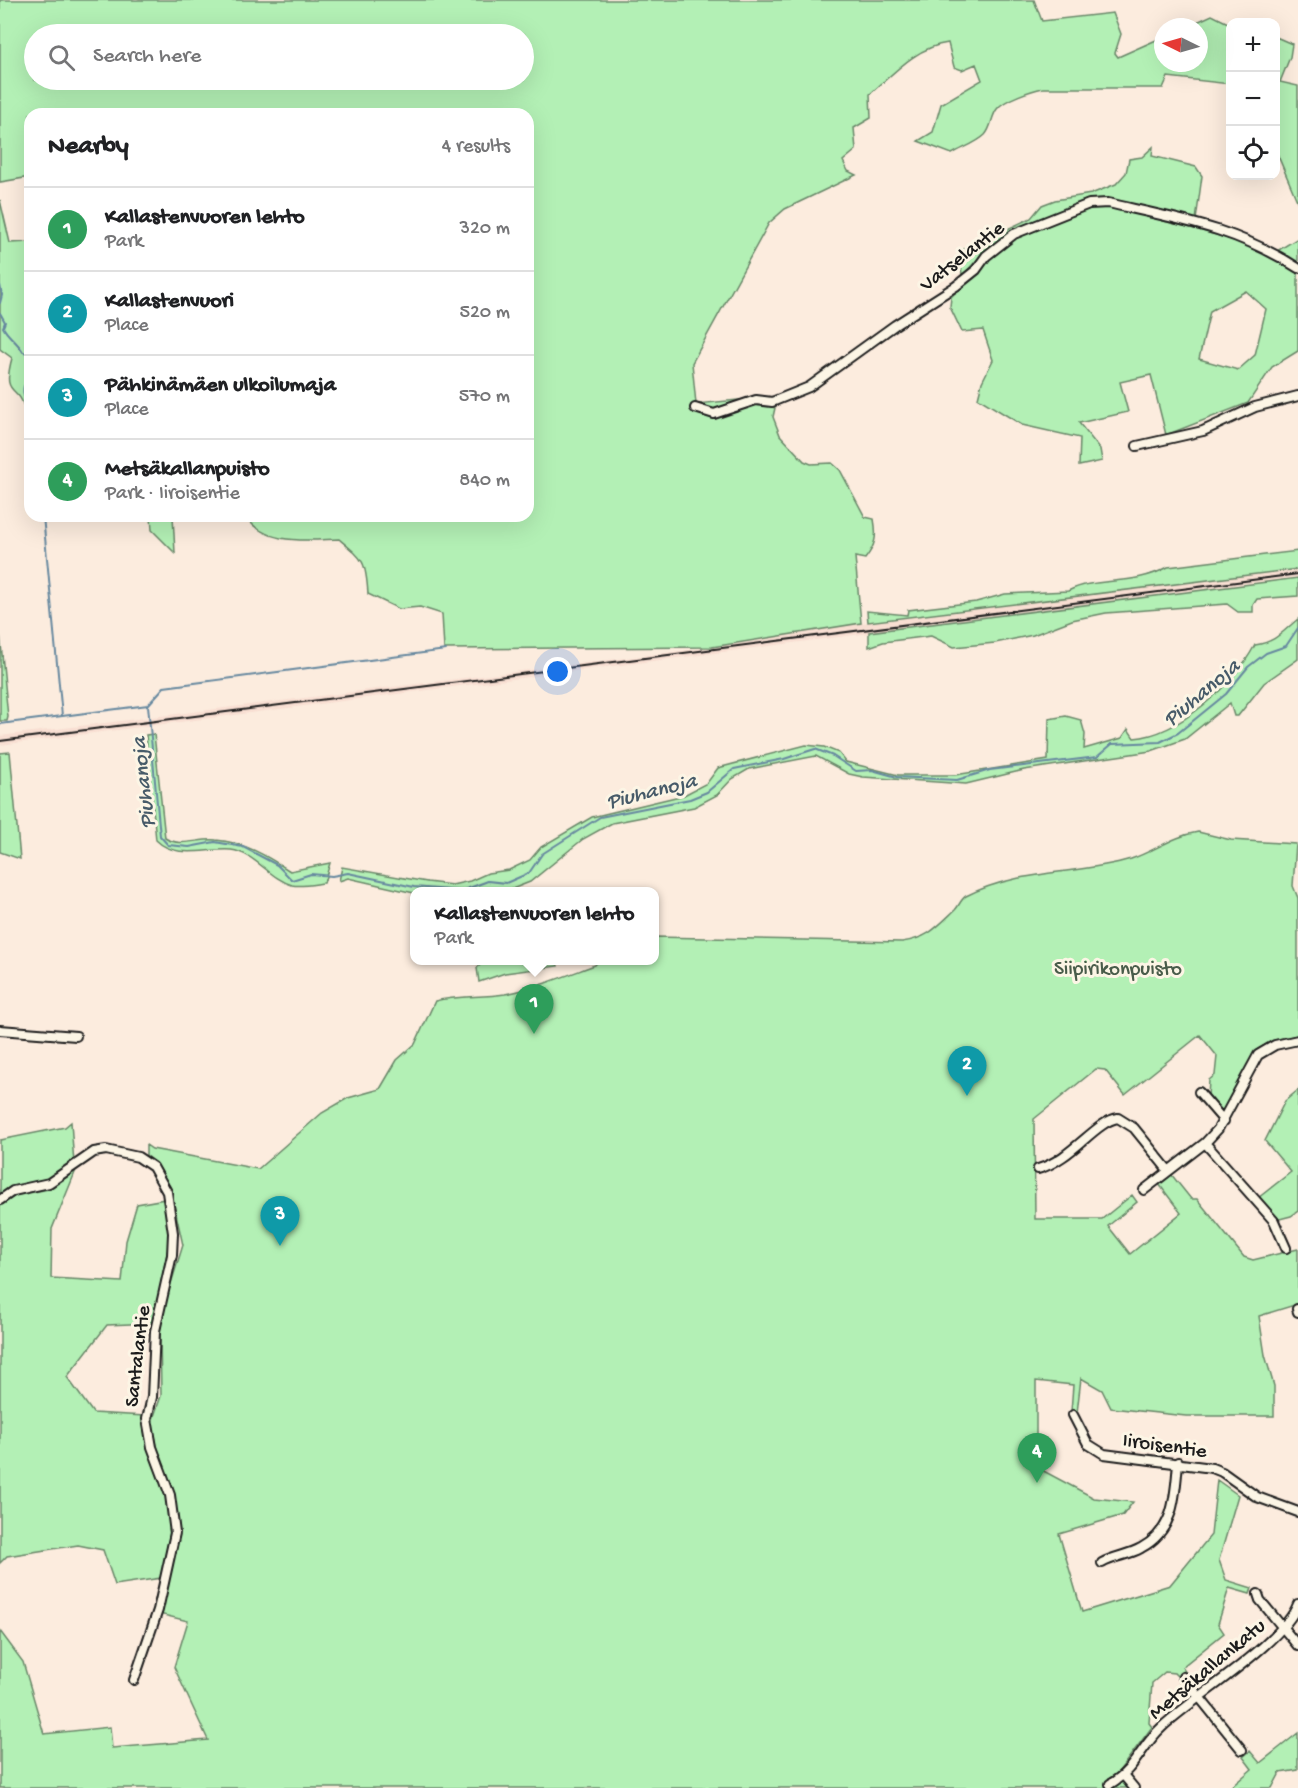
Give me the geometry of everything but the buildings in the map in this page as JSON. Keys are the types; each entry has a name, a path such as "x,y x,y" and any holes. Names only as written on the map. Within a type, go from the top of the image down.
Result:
{"street":[{"name":"Vatselantie","path":"695,408 714,414 756,400 772,402 809,387 956,286 976,270 986,256 1014,234 1089,204 1108,203 1242,237 1271,250 1298,268"},
{"path":"1137,446 1203,431 1255,407 1298,396"},
{"path":"0,1030 76,1036"},
{"path":"1144,1190 1205,1143 1224,1121 1258,1055 1275,1045 1298,1040"},
{"path":"1198,1092 1224,1121"},
{"path":"1038,1168 1059,1161 1106,1123 1118,1118 1134,1128 1168,1170"},
{"path":"1205,1143 1274,1221 1286,1248"},
{"name":"Santalantie","path":"0,1200 13,1191 49,1183 94,1152 106,1150 138,1157 153,1167 167,1192 173,1233 172,1255 155,1331 152,1397 147,1419 152,1447 170,1495 175,1533 158,1610 134,1680"},
{"name":"Iiroisentie","path":"1072,1415 1088,1444 1104,1454 1200,1465 1222,1472 1257,1497 1298,1512"},
{"path":"1102,1563 1143,1547 1166,1526 1174,1507 1178,1462"},
{"path":"1258,1594 1298,1646"},
{"name":"Metsäkallankatu","path":"1110,1784 1124,1776 1160,1728 1283,1628 1298,1604"},
{"path":"1183,1677 1242,1750"},
{"path":"1124,1776 1134,1788"}],"shaded area":[{"path":"1298,569 1298,578 0,745 0,736 712,647 861,623"}],"green space":[{"path":"0,0 1034,0 1042,21 1113,13 1121,34 1115,53 1118,57 1154,41 1154,72 1208,72 1208,18 1206,18 1212,15 1226,22 1226,84 1168,77 1163,88 1038,89 1005,102 995,112 985,135 952,154 918,141 933,132 941,104 982,80 976,64 962,70 954,67 948,43 915,56 870,94 871,118 854,128 856,150 843,161 848,171 856,175 785,209 769,223 692,363 696,404 749,399 775,408 773,417 780,435 804,461 811,464 832,463 840,470 865,517 874,519 875,535 871,549 865,559 855,557 861,623 712,647 444,649 442,614 420,607 399,609 368,594 365,568 362,562 339,539 300,540 275,537 250,522 534,522 534,108 24,108 24,178 0,182"},
{"path":"1280,39 1292,44 1290,57 1280,82"},
{"path":"1280,82 1298,86 1298,203 1280,160"},
{"path":"1153,147 1152,156 1196,167 1202,176 1196,220 1113,200 1090,201 1007,235 991,245 962,276 960,251 1031,218 1042,205 1055,200 1091,194 1116,184 1126,173 1129,159 1142,157"},
{"path":"0,200 10,243 24,242 24,407 10,385 9,371 12,358 0,349"},
{"path":"1091,207 1137,213 1251,247 1298,273 1298,351 1272,367 1248,403 1166,435 1151,375 1120,382 1128,412 1079,423 1100,449 1102,461 1079,466 1080,438 1022,425 978,398 982,382 993,360 983,330 962,332 950,307 951,297 997,250 1010,240","holes":["1246,291 1266,309 1255,355 1238,370 1199,359 1210,311"]},
{"path":"1298,238 1298,263 1277,251"},
{"path":"151,522 173,522 175,553 152,530"},
{"path":"1298,551 1298,569 868,622 867,611 907,615 908,610 976,602 1005,594 1068,591 1079,586 1141,577 1168,567"},
{"path":"1298,578 1298,596 1257,599 1253,605 1253,612 1238,612 1227,604 1106,613 1072,620 1033,635 995,643 954,647 931,636 883,642 869,647 869,632"},
{"path":"1298,619 1298,659 1264,683 1238,716 1234,716 1230,703 1185,739 1151,751 1024,770 966,784 863,777 849,774 816,756 749,769 732,779 717,795 694,807 612,823 583,839 530,882 517,887 410,887 410,892 348,878 339,881 342,867 452,885 470,881 488,873 509,870 530,860 541,847 592,817 684,795 707,783 718,768 806,745 824,747 839,753 846,762 898,775 955,775 1048,760 1049,719 1066,716 1081,720 1085,734 1084,749 1122,738 1128,729 1134,738 1151,735 1187,718 1204,705 1234,676 1255,645 1274,639"},
{"path":"0,633 8,717 7,721 0,721"},
{"path":"154,734 165,838 184,843 226,841 264,855 290,871 330,863 324,883 292,885 240,852 173,850 156,840 146,735"},
{"path":"10,752 20,859 0,852 0,753"},
{"name":"Siipirikonpuisto","path":"1198,832 1231,840 1296,844 1293,886 1298,898 1298,1035 1274,1040 1258,1049 1222,1113 1208,1097 1209,1080 1215,1075 1217,1056 1200,1035 1125,1095 1105,1070 1096,1069 1034,1119 1035,1219 1102,1219 1132,1195 1137,1202 1108,1226 1130,1254 1181,1213 1159,1184 1171,1174 1191,1199 1197,1199 1244,1257 1253,1260 1298,1249 1298,1304 1259,1316 1265,1355 1274,1386 1274,1416 1186,1416 1111,1408 1102,1390 1081,1378 1077,1413 1071,1412 1073,1385 1036,1381 1036,1467 1094,1498 1133,1502 1123,1515 1059,1534 1082,1612 1170,1585 1211,1535 1217,1480 1238,1495 1219,1560 1226,1580 1252,1588 1250,1594 1229,1588 1218,1624 1224,1633 1182,1667 1186,1673 1179,1678 1174,1673 1165,1672 1152,1683 1149,1723 1152,1727 1119,1771 1129,1788 0,1788 0,1631 23,1662 44,1734 110,1727 112,1748 208,1740 174,1667 188,1621 159,1614 178,1537 172,1490 160,1460 152,1422 161,1396 160,1331 165,1303 183,1245 170,1187 156,1163 146,1155 146,1145 152,1149 258,1169 322,1113 348,1098 380,1089 397,1060 415,1044 435,1001 517,991 595,965 659,965 659,937 902,942 919,938 931,931 955,910 964,897 986,887 1006,881 1131,859"},
{"path":"480,965 558,966 505,973 479,982 477,968"},
{"path":"1298,1090 1298,1211 1291,1216 1276,1220 1258,1198 1291,1172 1265,1141 1285,1101"},
{"path":"71,1122 74,1164 56,1177 0,1196 0,1140 65,1127"},
{"path":"76,1170 52,1229 51,1278 122,1282 126,1241 137,1204 165,1199 169,1243 153,1323 107,1325 67,1377 93,1413 145,1416 150,1447 167,1496 170,1527 161,1578 115,1585 103,1550 78,1545 7,1556 0,1563 0,1204 15,1196 48,1189"},
{"path":"1298,1733 1298,1770 1280,1773 1272,1788 1230,1788 1252,1769 1243,1757 1250,1751 1260,1763"}],"waterway":[{"path":"0,285 2,295 0,303"},
{"path":"0,313 5,322 3,327 5,331 24,352"},
{"path":"44,522 62,716"},
{"name":"Piuhanoja","path":"472,887 488,881 506,883 529,873 542,854 600,817 690,799 707,792 734,769 784,759 815,749 833,756 856,771 872,770 897,777 957,780 990,770 1097,757 1112,744 1160,742 1178,733 1226,694 1248,667 1266,653 1286,646 1298,628"},
{"path":"148,705 164,687 446,650"},
{"name":"Piuhanoja","path":"0,724 148,705 160,836 168,845 189,847 215,842 243,847 277,865 292,880 311,874 332,876 348,873 414,887"}],"railway":[{"path":"0,741 1298,574"}],"place":[{"name":"Kallastenvuoren lehto","path":"534,1034"},
{"name":"Kallastenvuori","path":"967,1096"},
{"name":"Pähkinämäen ulkoilumaja","path":"280,1246"},
{"name":"Metsäkallanpuisto","path":"1037,1483"}]}
